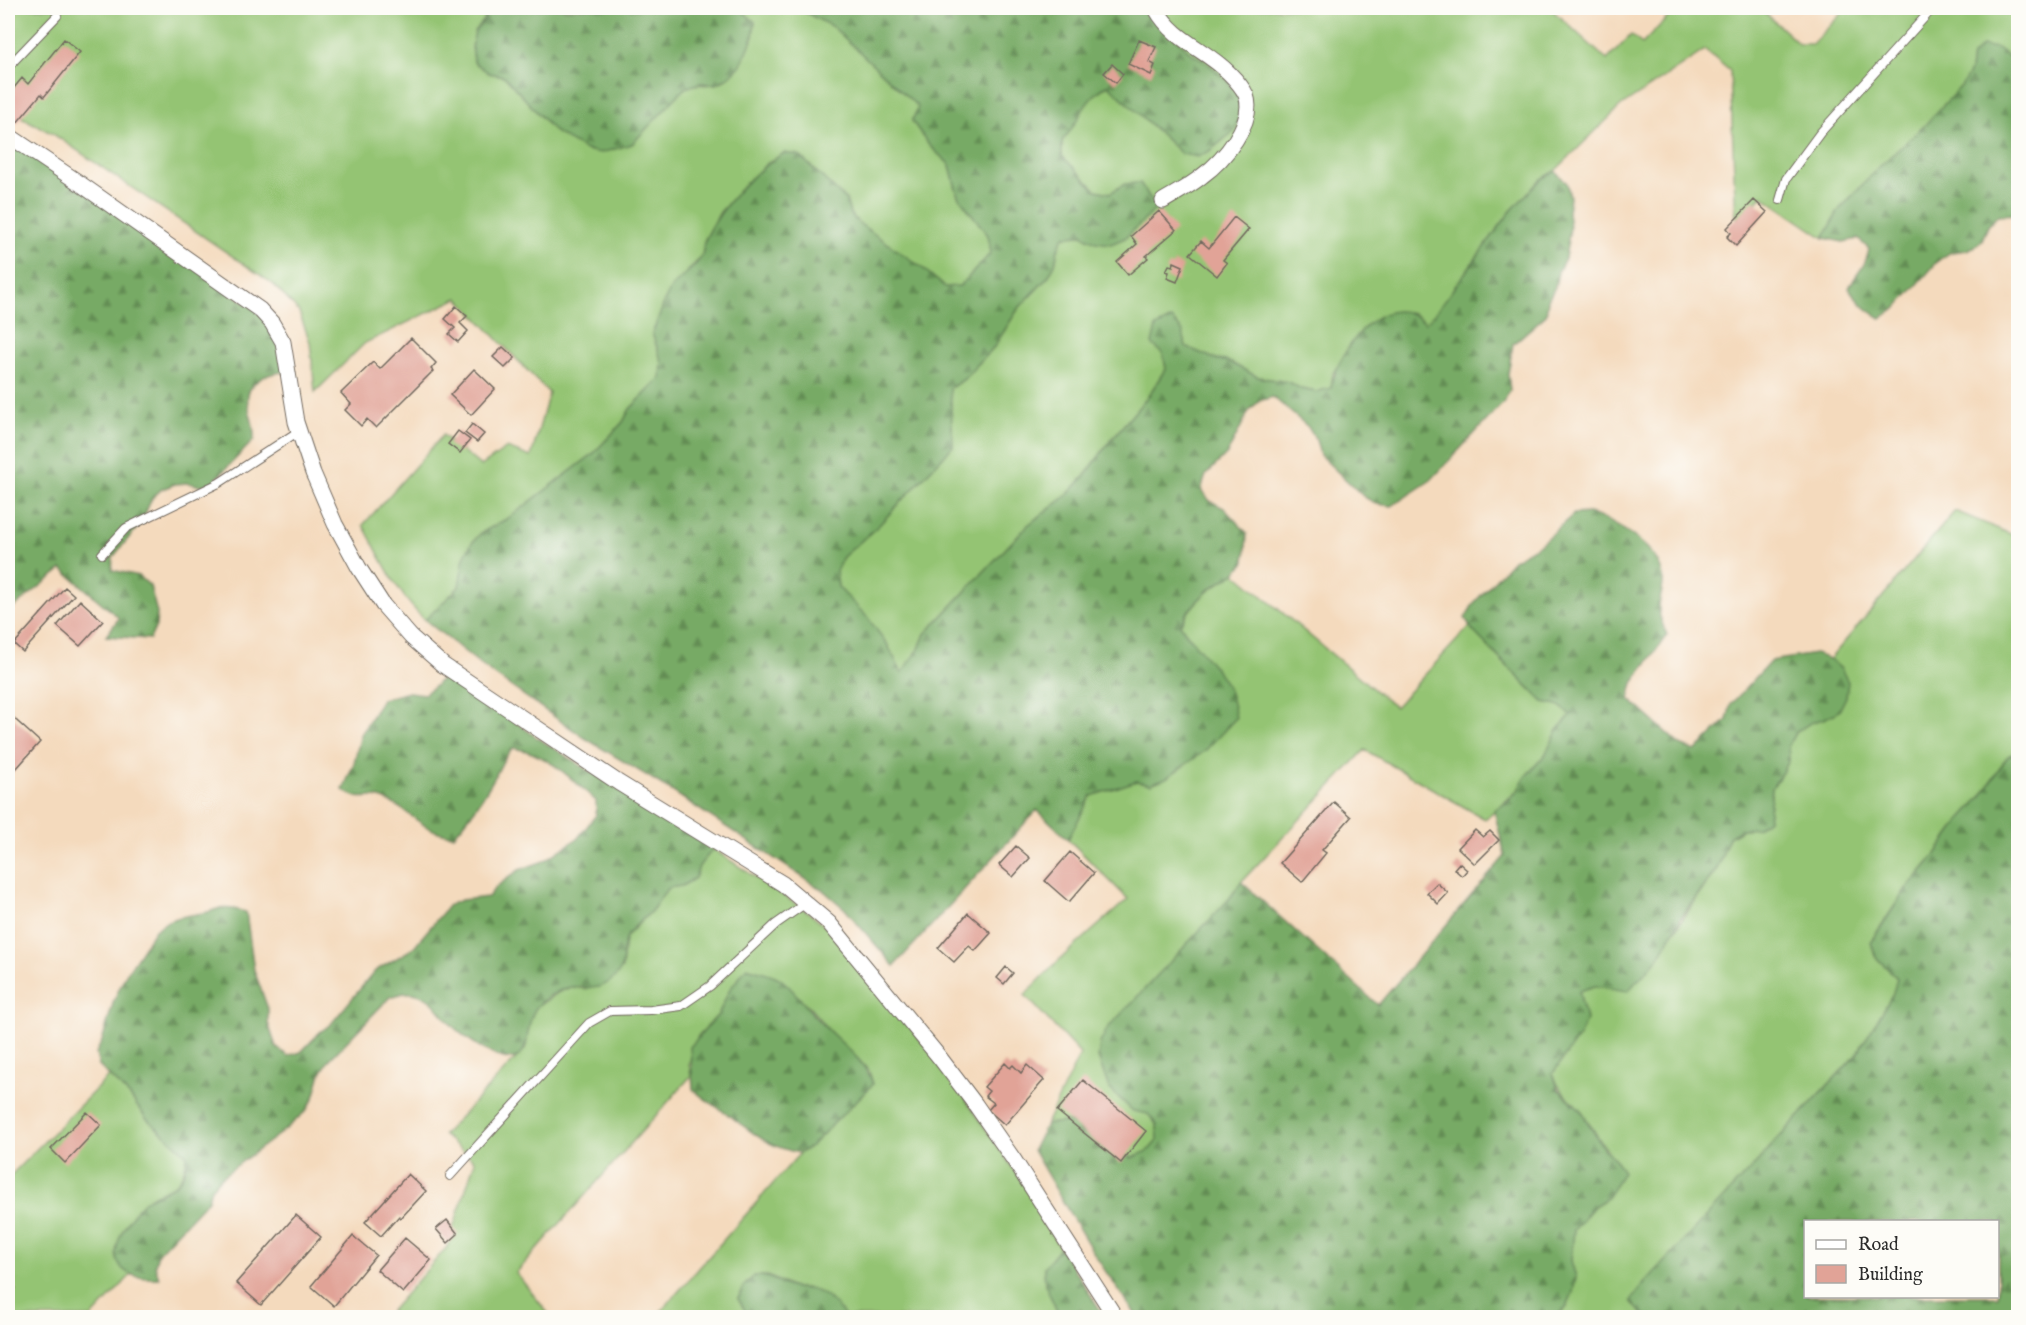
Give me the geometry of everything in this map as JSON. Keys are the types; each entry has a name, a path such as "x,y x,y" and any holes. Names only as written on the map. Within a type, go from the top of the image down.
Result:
{"street":[{"path":"1158,8 1156,9 1165,24 1183,40 1229,72 1246,94 1248,110 1242,129 1230,149 1203,176 1163,201"},
{"path":"8,135 260,310 272,323 283,342 299,431 313,473 359,568 383,605 411,637 442,665 658,808 758,867 783,884 829,923 975,1104 1116,1317"}],"lane":[{"path":"1780,200 1786,179 1820,133 1933,8"},
{"path":"8,67 57,16"},
{"path":"102,554 126,528 219,483 299,431"},
{"path":"450,1176 589,1023 610,1011 651,1010 681,1006 710,986 776,924 806,903"}],"green space":[{"path":"8,8 487,8 485,20 474,31 489,73 504,76 556,133 632,144 686,87 714,84 726,79 739,66 755,22 739,8 797,8 833,27 919,107 912,121 929,145 950,165 958,196 988,235 991,253 960,286 945,287 860,224 850,214 846,199 771,160 720,212 704,241 702,256 672,288 663,303 661,317 652,333 662,362 661,378 630,409 623,422 593,454 510,517 481,533 471,544 465,557 459,587 425,620 398,587 363,525 443,435 481,466 507,448 531,457 549,393 458,298 365,343 315,392 310,342 299,312 273,284 53,134 8,110"},
{"path":"487,8 739,8 755,22 753,37 747,52 740,66 730,76 717,84 701,83 685,88 632,144 601,153 586,150 556,133 504,76 489,73 474,62 472,46 475,31 484,20"},
{"path":"797,8 1153,8 1160,24 1192,54 1205,61 1227,81 1244,106 1234,131 1211,150 1198,157 1182,154 1108,85 1086,104 1062,141 1062,156 1096,190 1110,193 1125,184 1140,183 1157,208 1125,238 1111,244 1096,242 1082,235 1064,236 1048,277 1018,309 994,347 963,380 950,388 953,446 879,525 843,557 836,571 838,587 868,618 887,644 902,673 919,649 925,634 1028,525 1064,498 1084,477 1111,440 1149,395 1166,368 1163,354 1152,344 1156,327 1172,319 1183,332 1186,347 1229,362 1258,377 1288,382 1301,389 1316,392 1331,388 1339,364 1346,352 1363,329 1374,320 1385,314 1401,311 1413,314 1426,323 1511,211 1541,179 1555,171 1567,183 1570,197 1568,212 1570,228 1565,258 1548,300 1546,315 1513,344 1508,374 1510,390 1503,403 1431,480 1392,506 1377,504 1364,497 1320,455 1316,440 1308,427 1273,397 1259,401 1249,411 1227,454 1206,475 1201,490 1210,501 1224,508 1247,533 1245,562 1235,573 1209,589 1189,610 1180,625 1211,662 1227,686 1236,718 1205,751 1166,778 1151,784 1136,781 1091,796 1068,839 1037,810 894,966 845,909 824,891 664,786 585,738 490,672 425,620 459,587 464,557 471,544 481,533 510,517 593,454 623,422 630,409 661,378 662,362 652,333 670,290 702,256 704,242 713,225 739,190 784,153 799,155 846,200 850,214 860,224 945,287 960,286 991,253 988,235 958,196 950,165 929,145 912,121 918,107 833,27"},
{"path":"1153,8 1550,8 1607,60 1631,35 1642,44 1677,8 1760,8 1799,44 1812,44 1847,8 2018,8 2018,64 1997,48 1972,56 1970,71 1963,85 1923,128 1879,167 1839,210 1824,238 1762,196 1736,224 1730,71 1705,50 1620,107 1555,171 1541,179 1511,211 1426,323 1413,313 1360,333 1333,373 1331,388 1316,392 1301,389 1288,382 1258,377 1229,362 1186,347 1183,332 1163,354 1166,368 1149,395 1111,440 1084,477 1064,498 1028,525 925,634 919,649 902,674 887,644 838,587 836,571 843,557 879,525 953,446 950,388 963,380 994,347 1018,309 1048,277 1064,236 1082,235 1096,242 1157,208 1140,183 1125,184 1110,193 1096,190 1062,156 1062,141 1090,98 1109,85 1182,154 1244,106 1227,81 1205,61 1192,54 1160,24"},
{"path":"1982,46 1997,48 2018,64 2018,214 1998,215 1988,226 1981,242 1968,250 1951,252 1939,260 1896,309 1881,318 1863,305 1849,288 1863,265 1869,249 1858,239 1843,242 1824,238 1839,210 1962,85 1970,71 1972,56"},
{"path":"8,139 276,324 286,372 259,379 250,389 248,403 254,440 213,482 201,486 188,483 175,484 162,489 152,498 141,523 113,557 112,570 139,576 150,586 157,613 156,626 150,639 106,636 119,618 62,569 8,612"},
{"path":"1955,511 2018,537 2018,750 2007,757 1982,796 1904,892 1871,941 1875,956 1897,978 1894,994 1857,1054 1763,1155 1640,1312 1648,1317 1556,1317 1567,1306 1573,1292 1576,1277 1571,1261 1574,1230 1594,1206 1607,1198 1615,1159 1580,1110 1562,1090 1553,1073 1580,1035 1586,1020 1579,991 1595,986 1628,990 1666,944 1718,867 1729,837 1742,829 1757,828 1768,819 1772,788 1789,761 1788,746 1795,733 1810,723 1826,718 1841,669 1830,659"},
{"path":"1589,513 1612,523 1635,538 1646,547 1660,567 1663,583 1659,611 1667,635 1633,683 1629,699 1680,745 1695,751 1727,720 1731,704 1771,661 1815,654 1830,659 1841,669 1848,682 1846,697 1839,711 1810,723 1795,733 1788,746 1789,761 1772,788 1768,819 1757,828 1742,829 1729,837 1718,867 1681,918 1658,959 1628,991 1595,986 1579,991 1586,1020 1580,1035 1553,1073 1558,1089 1580,1109 1604,1149 1615,1159 1623,1172 1607,1198 1594,1206 1574,1230 1571,1261 1576,1277 1567,1306 1556,1317 1138,1317 1096,1256 1033,1150 1046,1124 1066,1122 1081,1124 1118,1151 1132,1158 1148,1151 1158,1140 1157,1125 1148,1114 1133,1111 1109,1088 1098,1057 1100,1043 1107,1029 1230,898 1241,882 1378,1005 1505,856 1494,810 1508,801 1518,790 1525,777 1545,755 1559,728 1571,715 1558,705 1543,702 1473,631 1465,618 1474,603 1513,560 1540,544 1574,514"},
{"path":"1235,573 1395,707 1470,626 1543,702 1558,705 1572,715 1559,728 1545,755 1525,777 1518,790 1485,819 1365,750 1241,882 1098,1057 1109,1088 1133,1111 1148,1113 1157,1125 1158,1140 1148,1151 1132,1158 1066,1122 1046,1124 1080,1054 1025,995 1058,961 1128,899 1068,839 1091,796 1136,781 1151,784 1228,687 1180,625 1191,608 1204,595"},
{"path":"447,672 539,739 713,849 699,866 695,878 682,886 668,888 649,913 630,932 624,941 621,968 614,978 602,986 566,988 552,995 536,1008 530,1021 524,1048 517,1057 510,1059 500,1057 480,1047 460,1033 427,998 413,993 390,997 329,1060 321,1073 314,1098 306,1111 286,1129 220,1178 211,1188 208,1200 158,1253 155,1265 159,1278 144,1278 128,1273 120,1266 117,1258 119,1240 123,1230 140,1205 179,1181 186,1166 187,1155 146,1118 130,1096 99,1066 96,1053 102,1041 114,1000 126,974 155,930 168,921 220,908 246,912 254,970 268,1009 268,1023 276,1047 288,1056 301,1052 331,1024 375,971 412,949 449,905 461,900 488,897 496,887 519,870 544,861 578,838 596,815 596,801 568,776 537,755 513,748 504,759 475,809 454,835 433,830 393,803 377,797 355,796 343,790 354,763 361,734 382,699 409,692 424,694"},
{"path":"2018,750 2018,1317 1648,1317 1640,1312 1631,1301 1641,1287 1857,1054 1893,994 1897,978 1875,956 1871,942 1904,892 1982,796 2007,757"},
{"path":"713,849 808,912 827,928 945,1069 1029,1192 1060,1248 1044,1267 1045,1284 1057,1311 1055,1317 845,1317 840,1310 806,1288 793,1288 768,1276 754,1276 738,1298 749,1317 656,1317 800,1153 812,1145 873,1084 869,1071 780,979 730,989 718,1015 698,1036 689,1063 691,1076 516,1273 551,1317 393,1318 389,1313 447,1247 475,1161 443,1135 526,1048 529,1019 536,1007 559,992 571,987 585,989 622,969 625,938 653,909 668,887 682,886 695,878 699,866"},
{"path":"747,967 782,980 857,1058 873,1084 812,1145 800,1153 768,1143 693,1089 690,1047 718,1015 730,989"},
{"path":"109,1076 130,1096 146,1118 187,1155 184,1170 174,1185 154,1195 120,1266 132,1274 92,1317 8,1318 8,1178"},
{"path":"1060,1248 1105,1317 1055,1317 1057,1311 1045,1284 1044,1267"},
{"path":"754,1276 773,1279 790,1287 814,1290 834,1303 845,1317 749,1317 738,1299 744,1286"}],"building":[{"path":"64,39 80,52 44,97 41,94 16,124 8,117 8,95 22,78 28,84"},
{"path":"1139,40 1156,47 1149,62 1155,65 1151,75 1128,64"},
{"path":"1112,64 1123,74 1116,83 1104,73"},
{"path":"1754,200 1767,212 1736,246 1727,237 1731,233 1727,228"},
{"path":"1159,211 1176,230 1128,275 1117,262 1137,244 1131,236"},
{"path":"1234,217 1249,229 1223,260 1227,263 1217,276 1190,254 1201,241 1209,248"},
{"path":"1174,262 1183,266 1177,282 1167,278 1169,272 1166,271 1169,265 1173,266"},
{"path":"456,306 467,316 460,323 468,331 458,342 449,334 455,328 445,319"},
{"path":"411,338 436,363 431,369 433,371 376,428 367,419 361,426 345,410 351,404 341,393 373,362 380,369"},
{"path":"503,347 515,358 505,368 493,357"},
{"path":"474,369 495,389 471,415 450,395"},
{"path":"472,424 484,434 477,442 465,433"},
{"path":"458,431 470,440 460,453 448,444"},
{"path":"65,587 74,595 23,652 14,644"},
{"path":"80,600 103,621 80,646 57,626"},
{"path":"8,713 40,742 8,778"},
{"path":"1334,802 1351,817 1322,850 1326,853 1302,882 1280,863"},
{"path":"1475,830 1483,837 1490,831 1499,840 1475,864 1458,848"},
{"path":"1016,846 1030,858 1013,877 999,865"},
{"path":"1070,852 1094,873 1069,902 1045,881"},
{"path":"1459,863 1467,870 1462,876 1454,869"},
{"path":"1437,883 1448,893 1438,904 1427,893"},
{"path":"968,913 991,933 975,951 969,946 954,962 938,948"},
{"path":"1006,967 1013,973 1004,984 997,978"},
{"path":"1005,1063 1010,1068 1013,1065 1021,1073 1027,1065 1044,1080 1005,1125 988,1110 994,1103 985,1096 989,1091 984,1087"},
{"path":"1083,1080 1146,1131 1121,1163 1057,1111"},
{"path":"87,1112 101,1125 65,1163 51,1149"},
{"path":"408,1174 426,1191 381,1236 365,1222"},
{"path":"296,1215 321,1237 261,1305 236,1283"},
{"path":"447,1220 458,1234 448,1243 436,1229"},
{"path":"353,1236 376,1255 334,1306 311,1286"},
{"path":"405,1238 431,1260 403,1293 377,1270"},
{"path":"8,1280 16,1288 8,1296"}]}
